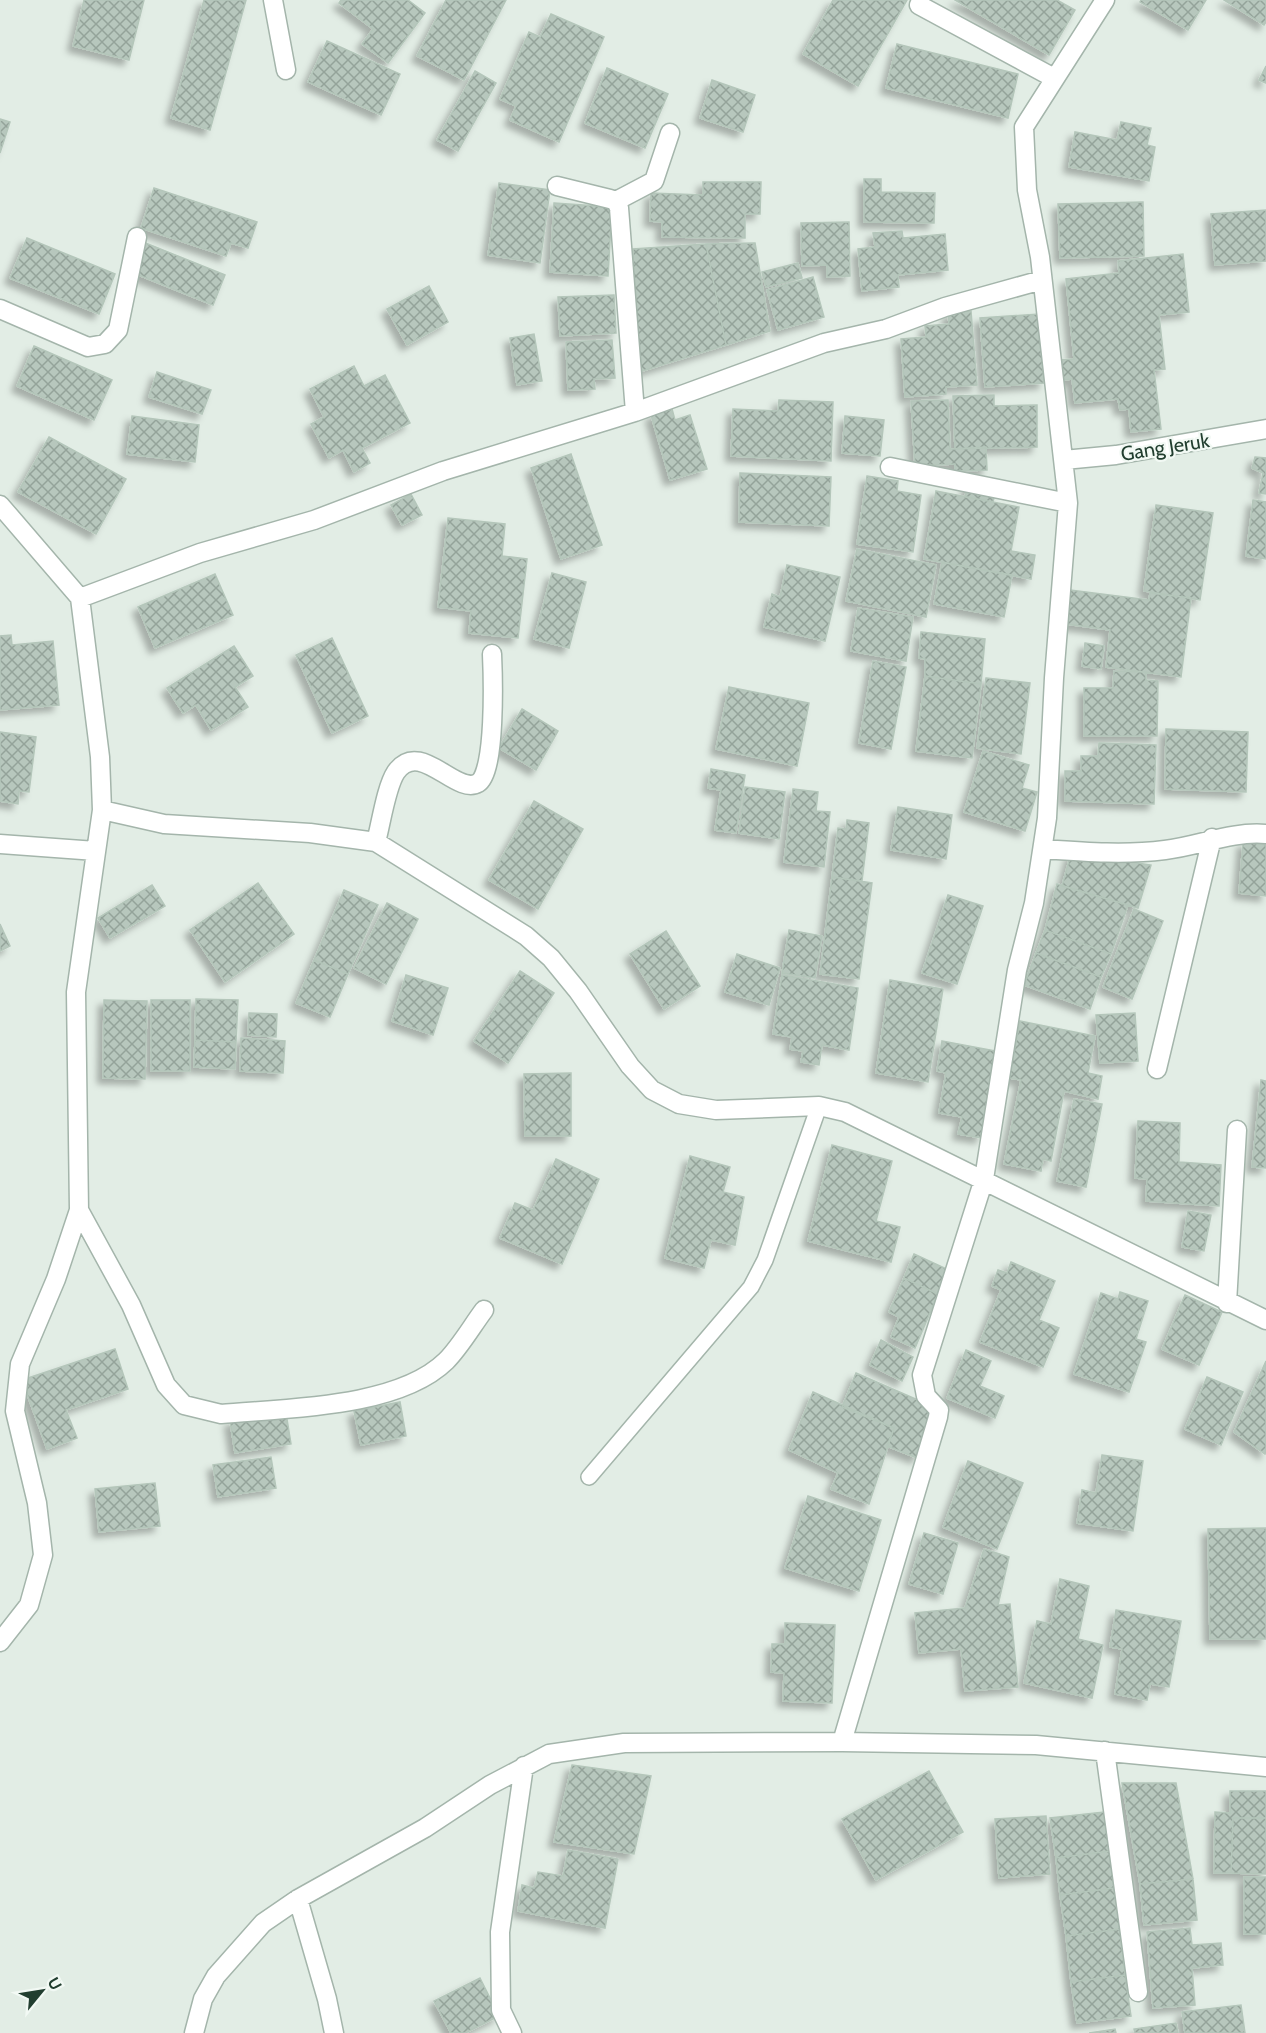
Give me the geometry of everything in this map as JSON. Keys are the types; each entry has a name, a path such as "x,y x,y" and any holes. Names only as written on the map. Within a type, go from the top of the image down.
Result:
{"street":[{"path":"273,0 286,70"},
{"path":"842,1742 938,1417 939,1410 924,1391 922,1375 984,1179 1017,970 1045,849 1054,678 1068,503 1042,279 1027,190 1024,127 1105,0"},
{"path":"919,5 1054,78"},
{"path":"557,186 616,201 654,181 670,133"},
{"path":"616,201 619,208 635,412"},
{"path":"0,309 88,346 105,344 118,330 137,237"},
{"path":"80,598 201,553 314,520 443,471 635,412 824,343 886,329 945,307 1042,279"},
{"name":"Gang Jeruk","path":"1064,460 1116,455 1266,429"},
{"path":"890,467 1068,503"},
{"path":"0,505 80,598 100,757 102,810 76,992 79,1210 56,1279 20,1364 15,1411 38,1503 43,1555 29,1605 0,1642"},
{"path":"376,842 392,781 396,771 406,763 419,762 435,766 467,786 476,784 483,778 492,729 492,654"},
{"path":"102,810 164,824 310,832 376,842 526,936 551,958 578,991 630,1066 652,1090 679,1104 716,1110 819,1106 845,1112 984,1179 1227,1303 1266,1320"},
{"path":"1045,849 1123,854 1168,850 1212,838 1266,834"},
{"path":"1157,1069 1212,838"},
{"path":"0,844 96,851"},
{"path":"1227,1303 1237,1130"},
{"path":"79,1210 131,1305 166,1385 184,1405 200,1411 221,1414 376,1397 415,1382 446,1361 484,1310"},
{"path":"197,2030 203,1999 234,1952 263,1923 298,1899 425,1828 524,1766 549,1754 624,1743 842,1742 1036,1745 1266,1767"},
{"path":"1105,1751 1138,1992"},
{"path":"512,2033 501,2010 500,1932 524,1766"},
{"path":"298,1899 327,1999 334,2033"}],"lane":[{"path":"589,1477 751,1287 765,1260 819,1106"}],"building":[{"path":"84,0 144,0 129,60 73,46"},
{"path":"204,0 246,0 210,130 171,118"},
{"path":"341,0 408,0 425,13 388,63 362,44 373,29 339,3"},
{"path":"446,0 506,0 464,80 417,56"},
{"path":"833,0 907,0 858,86 803,54"},
{"path":"955,0 1057,0 1075,10 1049,55"},
{"path":"1141,0 1206,0 1188,30 1140,2"},
{"path":"1224,0 1266,0 1266,22 1264,25"},
{"path":"551,14 604,37 559,142 510,120 516,106 500,99 529,32 540,37"},
{"path":"327,41 400,74 381,115 308,82"},
{"path":"897,44 1018,74 1008,118 886,88"},
{"path":"1266,66 1266,83 1259,80"},
{"path":"607,68 668,94 645,148 585,123"},
{"path":"475,71 496,83 458,151 437,140"},
{"path":"712,80 755,95 743,132 700,118"},
{"path":"0,119 10,122 0,153"},
{"path":"1121,122 1151,128 1147,145 1155,147 1149,181 1069,167 1075,132 1117,140"},
{"path":"864,179 881,179 881,192 935,193 934,223 864,222"},
{"path":"703,182 761,182 760,214 745,214 745,238 662,237 662,222 650,221 651,193 703,195"},
{"path":"499,183 550,190 540,263 488,255"},
{"path":"154,188 257,222 248,248 231,243 226,256 141,228"},
{"path":"1143,202 1144,256 1060,258 1058,204"},
{"path":"554,203 612,207 608,276 550,272"},
{"path":"1266,210 1266,261 1215,265 1211,214"},
{"path":"849,222 850,276 827,277 827,265 802,266 801,223"},
{"path":"902,231 903,238 945,234 948,270 898,275 899,287 862,291 858,249 875,247 873,233"},
{"path":"27,238 115,274 99,314 10,278"},
{"path":"143,242 225,275 213,305 131,272"},
{"path":"755,243 770,331 726,345 706,244"},
{"path":"706,244 726,345 636,373 633,249"},
{"path":"1183,254 1189,312 1159,315 1165,369 1154,370 1161,429 1131,432 1129,409 1120,410 1118,399 1075,403 1072,379 1064,380 1061,360 1074,359 1066,279 1119,273 1118,261"},
{"path":"798,263 802,278 766,287 762,272"},
{"path":"813,277 824,317 778,330 767,290"},
{"path":"429,286 448,322 407,345 387,309"},
{"path":"614,295 616,333 560,336 558,297"},
{"path":"971,311 977,385 946,387 946,394 905,397 901,339 926,337 925,326 949,324 948,313"},
{"path":"1039,314 1044,383 985,387 980,318"},
{"path":"534,334 542,381 517,385 510,338"},
{"path":"612,340 615,378 594,379 595,389 568,390 566,342"},
{"path":"34,346 112,380 94,420 17,386"},
{"path":"354,366 364,386 385,375 410,423 362,448 370,463 354,472 343,450 329,458 311,424 324,417 310,389"},
{"path":"157,372 211,390 202,414 149,397"},
{"path":"994,395 994,406 1037,405 1037,447 955,449 953,396"},
{"path":"779,400 833,402 831,461 731,456 733,409 778,411"},
{"path":"948,400 950,449 986,447 987,470 955,471 955,464 915,466 911,401"},
{"path":"672,409 675,420 690,415 707,469 670,480 651,415"},
{"path":"132,416 199,425 195,462 127,454"},
{"path":"845,416 884,420 880,456 842,453"},
{"path":"49,437 126,479 96,534 18,492"},
{"path":"571,454 602,545 561,559 531,468"},
{"path":"1255,457 1266,458 1266,494 1259,493 1263,473 1252,468"},
{"path":"740,473 831,477 829,526 739,522"},
{"path":"867,476 898,481 897,491 921,495 913,552 857,544"},
{"path":"968,484 996,489 993,502 965,497"},
{"path":"936,491 1019,507 1011,551 1035,555 1031,579 924,559"},
{"path":"411,494 422,515 402,525 391,505"},
{"path":"1253,500 1266,502 1266,559 1246,556"},
{"path":"1156,505 1213,513 1200,600 1144,591"},
{"path":"448,518 505,524 502,556 527,559 518,638 469,633 471,611 438,607"},
{"path":"857,549 936,565 926,617 846,601"},
{"path":"942,562 1012,575 1004,617 934,604"},
{"path":"787,565 840,577 825,641 764,627 772,594 780,597"},
{"path":"552,573 586,582 569,648 534,639"},
{"path":"215,574 233,615 155,648 138,607"},
{"path":"1070,590 1149,600 1150,593 1191,598 1181,677 1106,667 1110,630 1066,624"},
{"path":"858,608 913,617 906,661 851,651"},
{"path":"921,632 985,639 981,684 925,676 925,659 919,658"},
{"path":"11,635 12,645 53,641 59,705 0,710 0,636"},
{"path":"332,638 368,716 332,733 296,655"},
{"path":"1085,643 1104,646 1101,669 1082,666"},
{"path":"234,646 253,676 235,687 248,707 211,730 196,705 183,713 167,688"},
{"path":"873,661 906,667 891,749 859,743"},
{"path":"1114,671 1146,672 1146,680 1158,681 1157,736 1084,736 1084,688 1113,688"},
{"path":"925,676 981,684 972,758 916,751"},
{"path":"986,678 1030,683 1021,754 977,748"},
{"path":"729,687 809,703 797,766 716,749"},
{"path":"522,709 558,731 536,770 499,748"},
{"path":"1166,729 1248,732 1246,792 1165,789"},
{"path":"0,732 36,737 29,792 19,791 18,804 0,801"},
{"path":"1099,743 1156,745 1154,804 1065,801 1065,771 1081,771 1081,756 1098,756"},
{"path":"983,751 1029,765 1022,788 1037,792 1025,831 964,812"},
{"path":"711,769 745,775 736,833 715,830 721,790 708,788"},
{"path":"745,787 785,792 779,839 739,833"},
{"path":"793,789 818,792 816,811 830,812 824,867 784,862"},
{"path":"534,801 583,829 538,909 489,880"},
{"path":"898,807 952,815 946,859 891,850"},
{"path":"847,820 869,823 862,881 832,877 838,828 846,829"},
{"path":"1243,842 1266,845 1266,896 1239,893"},
{"path":"1071,853 1151,865 1138,908 1062,886"},
{"path":"832,877 872,883 859,979 820,974"},
{"path":"258,883 294,934 225,982 190,930"},
{"path":"1057,884 1128,905 1111,954 1045,930"},
{"path":"152,885 165,906 110,938 98,918"},
{"path":"344,890 378,905 348,974 314,960"},
{"path":"948,895 983,906 957,984 922,973"},
{"path":"387,903 418,919 386,984 354,968"},
{"path":"1134,909 1163,921 1132,999 1103,987"},
{"path":"0,924 10,946 0,951"},
{"path":"789,930 822,936 815,978 782,973"},
{"path":"1045,930 1111,954 1101,977 1036,953"},
{"path":"666,931 700,986 664,1009 630,954"},
{"path":"1036,953 1101,977 1090,1009 1024,985"},
{"path":"737,954 780,968 769,1005 725,992"},
{"path":"314,960 348,974 330,1017 296,1003"},
{"path":"520,971 554,993 508,1063 474,1041"},
{"path":"406,975 448,988 433,1035 392,1021"},
{"path":"782,975 858,988 849,1050 822,1045 819,1065 801,1062 803,1051 790,1049 792,1037 773,1034"},
{"path":"890,980 943,989 928,1082 876,1073"},
{"path":"196,999 238,1000 236,1042 195,1040"},
{"path":"104,1000 147,1001 145,1079 103,1078"},
{"path":"151,1000 190,1000 190,1071 151,1071"},
{"path":"249,1013 277,1014 276,1037 248,1035"},
{"path":"1135,1013 1138,1061 1100,1063 1096,1015"},
{"path":"1020,1021 1095,1036 1088,1073 1102,1076 1098,1099 1064,1091 1051,1161 1043,1159 1041,1171 1004,1164 1021,1080 1009,1078"},
{"path":"241,1038 285,1041 283,1073 240,1071"},
{"path":"195,1040 236,1042 235,1069 194,1067"},
{"path":"942,1041 996,1051 981,1138 958,1134 962,1117 939,1113 946,1073 937,1071"},
{"path":"571,1073 571,1136 525,1136 524,1074"},
{"path":"1261,1080 1266,1081 1266,1168 1252,1167"},
{"path":"1074,1099 1102,1104 1086,1187 1057,1181"},
{"path":"1138,1121 1180,1123 1179,1162 1221,1165 1219,1206 1146,1201 1147,1179 1135,1178"},
{"path":"832,1145 892,1161 876,1221 900,1227 891,1262 808,1241"},
{"path":"690,1156 730,1167 723,1192 744,1197 735,1245 711,1240 704,1268 665,1258"},
{"path":"556,1159 599,1179 562,1264 500,1238 515,1203 533,1210"},
{"path":"1188,1211 1211,1215 1204,1251 1182,1247"},
{"path":"914,1254 949,1270 938,1294 904,1278"},
{"path":"1011,1262 1055,1281 1039,1320 1059,1328 1043,1367 980,1342 1001,1290 992,1286 998,1270 1007,1273"},
{"path":"904,1278 938,1294 915,1348 891,1337 899,1317 889,1312"},
{"path":"1120,1292 1148,1301 1136,1339 1146,1342 1129,1392 1074,1374 1101,1293 1118,1299"},
{"path":"1185,1295 1222,1312 1199,1365 1162,1349"},
{"path":"881,1340 913,1357 902,1381 870,1365"},
{"path":"115,1349 128,1389 66,1410 77,1438 47,1449 22,1380"},
{"path":"966,1350 991,1361 980,1386 1004,1396 995,1418 947,1398"},
{"path":"1266,1361 1266,1451 1265,1454 1234,1432"},
{"path":"856,1373 936,1408 917,1458 887,1446 894,1428 842,1407"},
{"path":"1207,1377 1243,1392 1221,1445 1185,1429"},
{"path":"813,1392 894,1428 869,1504 831,1489 838,1473 789,1450"},
{"path":"400,1402 406,1436 361,1445 354,1411"},
{"path":"286,1413 291,1444 235,1453 230,1421"},
{"path":"1102,1455 1143,1461 1133,1531 1077,1523 1082,1490 1096,1493"},
{"path":"271,1457 276,1488 218,1497 213,1465"},
{"path":"968,1461 1023,1483 997,1549 943,1527"},
{"path":"155,1483 160,1526 99,1532 95,1489"},
{"path":"808,1496 881,1520 859,1591 785,1568"},
{"path":"1266,1528 1266,1639 1210,1639 1208,1529"},
{"path":"924,1533 958,1543 943,1594 909,1584"},
{"path":"984,1549 1009,1557 998,1605 1010,1604 1018,1687 965,1691 961,1649 919,1653 915,1613 965,1608"},
{"path":"1060,1579 1089,1586 1078,1639 1103,1645 1092,1698 1024,1683 1037,1621 1051,1624"},
{"path":"1116,1610 1181,1621 1169,1687 1150,1684 1147,1700 1115,1694 1122,1649 1110,1647"},
{"path":"785,1623 835,1625 832,1703 783,1701 784,1673 771,1672 772,1644 785,1644"},
{"path":"572,1765 651,1776 634,1854 554,1842"},
{"path":"929,1771 963,1832 876,1880 842,1819"},
{"path":"1122,1783 1176,1783 1193,1879 1140,1884"},
{"path":"1230,1791 1266,1791 1266,1818 1233,1818 1231,1873 1214,1873 1215,1812 1230,1813"},
{"path":"1104,1812 1110,1851 1056,1858 1050,1818"},
{"path":"1046,1816 1050,1874 999,1878 995,1819"},
{"path":"1233,1818 1266,1818 1266,1874 1231,1873"},
{"path":"568,1850 618,1859 605,1928 518,1911 522,1885 534,1888 538,1872 563,1876"},
{"path":"1110,1851 1114,1888 1060,1895 1056,1858"},
{"path":"1244,1877 1266,1877 1266,1934 1244,1934"},
{"path":"1193,1879 1197,1920 1144,1925 1140,1884"},
{"path":"1114,1888 1120,1929 1066,1936 1060,1895"},
{"path":"1190,1928 1192,1945 1221,1943 1223,1965 1192,1968 1195,2005 1153,2008 1147,1932"},
{"path":"1120,1929 1125,1975 1071,1982 1066,1936"},
{"path":"1125,1975 1131,2016 1077,2023 1071,1982"},
{"path":"480,1978 499,2016 465,2033 451,2033 434,2001"},
{"path":"1241,2005 1245,2033 1185,2033 1182,2012"},
{"path":"1176,2023 1178,2033 1135,2033 1134,2029"},
{"path":"1115,2029 1116,2033 1089,2033"}]}
